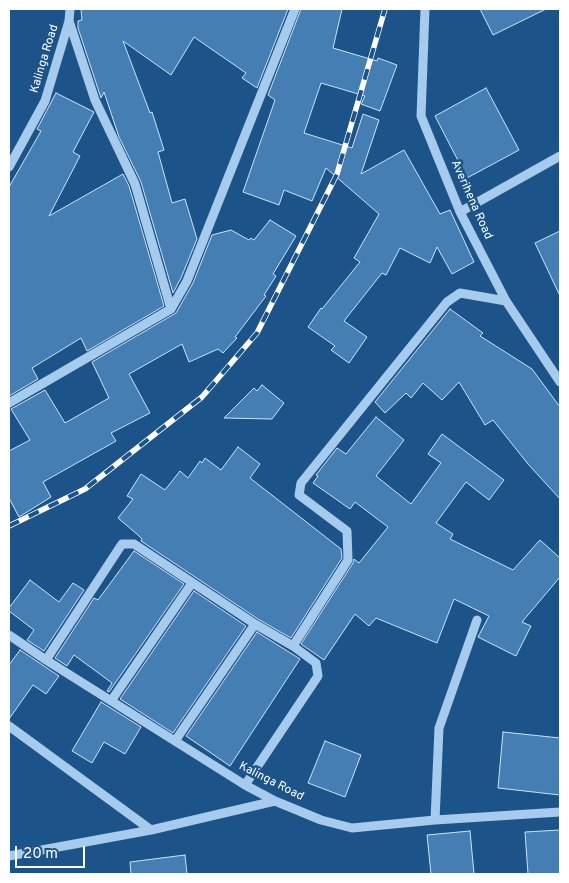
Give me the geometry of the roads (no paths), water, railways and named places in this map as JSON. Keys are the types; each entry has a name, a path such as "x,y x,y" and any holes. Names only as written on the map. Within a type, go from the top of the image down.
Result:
{"street":[{"name":"Kalinga Road","path":"9,167 45,102 69,21 70,9"},
{"path":"9,403 170,309 188,281 295,9"},
{"name":"Averihena Road","path":"425,9 421,116 460,212 506,301 557,370 560,382"},
{"path":"69,21 95,100 135,184 170,309"},
{"path":"460,212 560,156"},
{"path":"293,646 348,560 348,530 299,494 301,483 447,302 460,293 506,301"},
{"path":"46,660 122,544 134,544 255,624 293,646 316,663 318,676 246,785"},
{"path":"111,700 192,583"},
{"path":"435,820 439,728 477,620"},
{"path":"175,741 255,624"},
{"name":"Kalinga Road","path":"9,635 246,785 321,820 352,828 435,820 560,812"},
{"path":"9,726 151,830"},
{"path":"9,856 151,830 275,800"}],"railway":[{"path":"9,526 85,489 202,397 257,333 337,174 385,9"}]}
